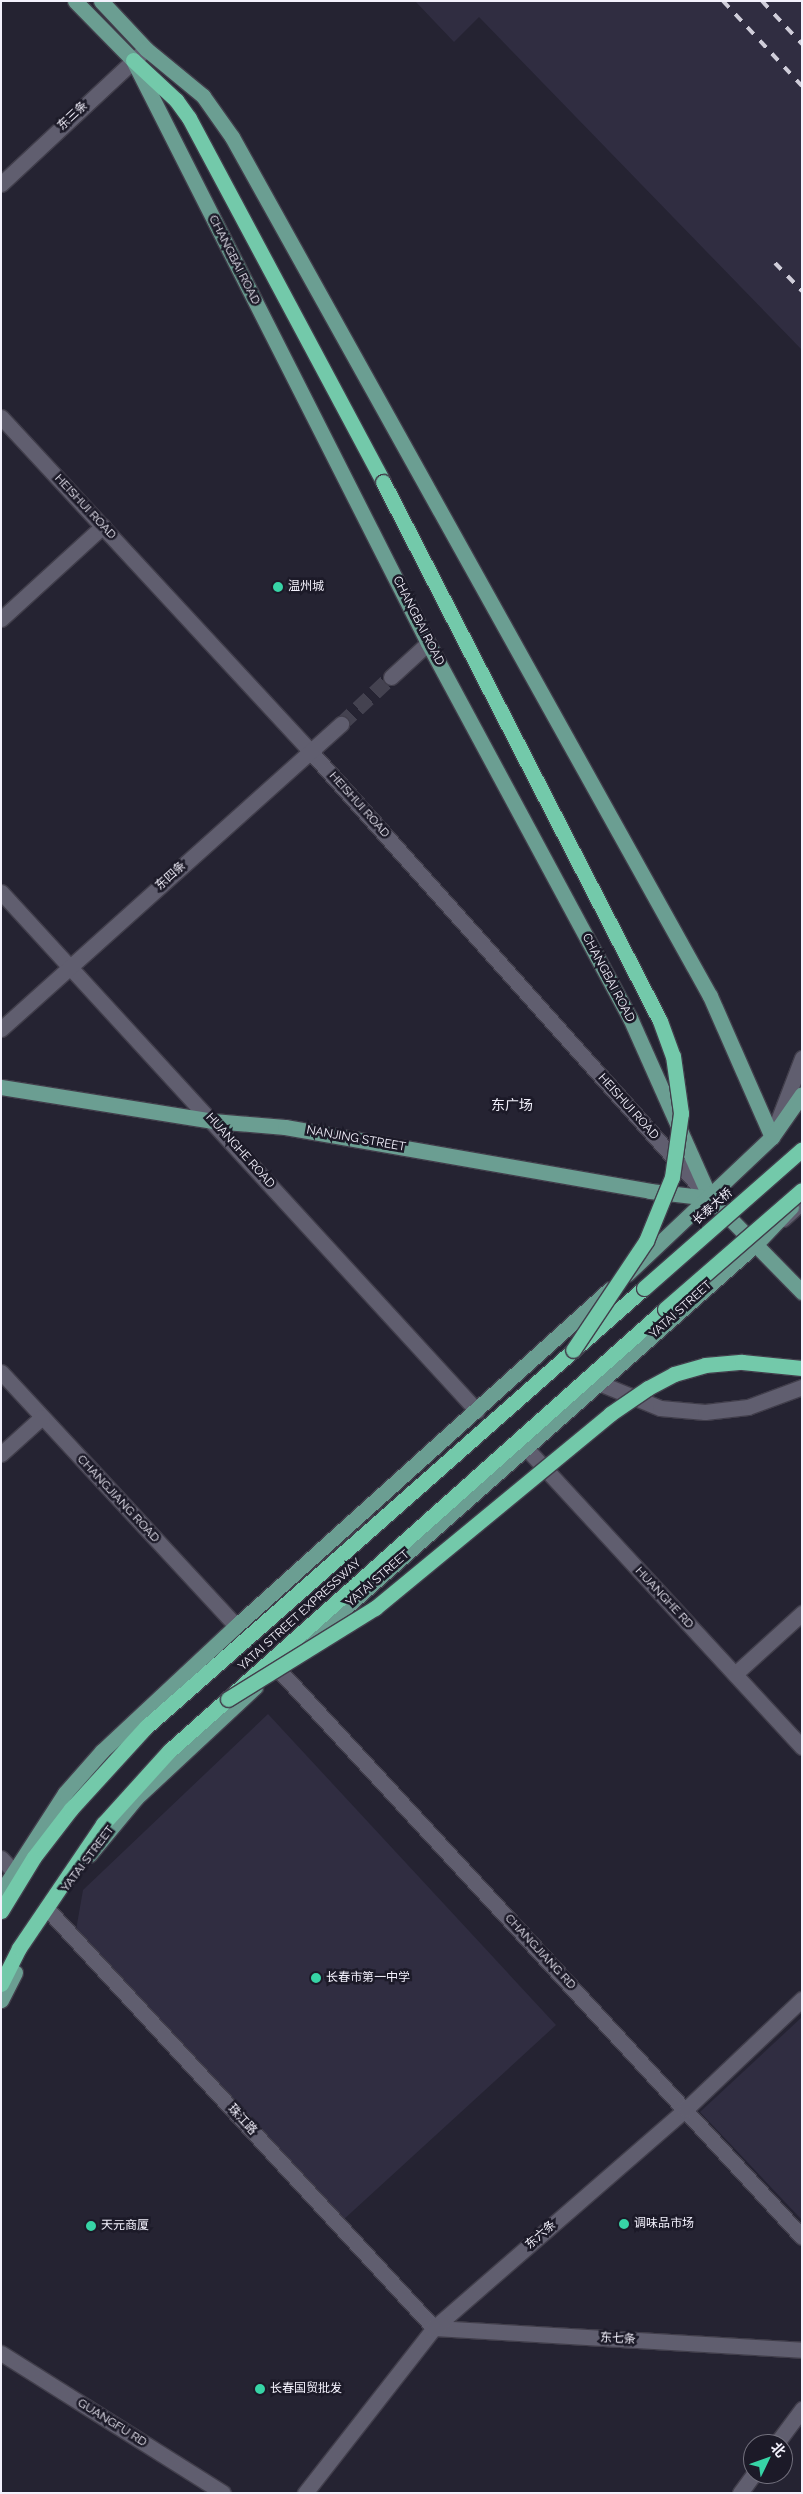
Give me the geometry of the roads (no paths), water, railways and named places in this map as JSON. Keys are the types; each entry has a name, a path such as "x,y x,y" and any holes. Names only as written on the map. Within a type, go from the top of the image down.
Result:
{"highway":[{"path":"133,60 176,100 189,118 383,482 660,1020 673,1056 681,1113 672,1177 646,1241 573,1350"},
{"name":"长泰大桥","path":"644,1288 802,1149"},
{"name":"YATAI STREET EXPRESSWAY","path":"1,1984 19,1948 103,1824 170,1751 665,1309 802,1190"},
{"name":"YATAI STREET EXPRESSWAY","path":"1,1911 34,1857 71,1809 146,1727 644,1288"},
{"path":"228,1699 375,1608 610,1414 648,1388 674,1374 706,1365 742,1362 802,1368"}],"main road":[{"name":"CHANGBAI ROAD","path":"75,1 133,60 428,643 630,1018 710,1198 802,1292"},
{"path":"101,1 146,49 203,96 232,137 710,996 772,1137"},
{"name":"NANJING STREET","path":"1,1087 213,1121 285,1126 650,1191 710,1198"},
{"path":"1,1892 66,1793 102,1751 236,1626 710,1198 772,1137 802,1094"},
{"name":"YATAI STREET","path":"1,2000 50,1912 80,1866 136,1798 277,1668 756,1244 802,1196"}],"street":[{"name":"东三条","path":"1,184 146,49"},
{"name":"HEISHUI ROAD","path":"1,417 311,752 710,1198"},
{"path":"1,619 103,526"},
{"path":"391,677 428,643"},
{"name":"东四条","path":"1,1029 341,724"},
{"name":"HUANGHE ROAD","path":"1,892 71,965 476,1411"},
{"path":"772,1137 802,1058"},
{"path":"756,1244 802,1202"},
{"name":"CHANGJIANG ROAD","path":"1,1372 236,1626"},
{"path":"599,1383 660,1408 706,1412 748,1407 802,1387"},
{"path":"1,1454 42,1417"},
{"name":"HUANGHE RD","path":"526,1448 802,1747"},
{"path":"735,1674 802,1614"},
{"name":"CHANGJIANG RD","path":"277,1668 686,2109 802,2237"},
{"path":"1,1858 14,1872"},
{"name":"珠江路","path":"50,1912 434,2328"},
{"name":"东六条","path":"305,2493 434,2328 686,2109 802,1999"},
{"name":"东七条","path":"434,2328 802,2350"},
{"name":"GUANGFU RD","path":"1,2353 223,2493"},
{"path":"783,2434 802,2409"}],"tunnel":[{"path":"341,724 391,677"}],"railway":[{"path":"723,1 802,86"},
{"path":"762,1 802,44"},
{"path":"775,263 802,291"}],"place":[{"name":"温州城","path":"278,587"},
{"name":"长春市第一中学","path":"316,1978"},
{"name":"调味品市场","path":"624,2224"},
{"name":"天元商厦","path":"91,2226"},
{"name":"长春国贸批发","path":"260,2389"}],"district":[{"name":"东广场","path":"512,1105"}]}
